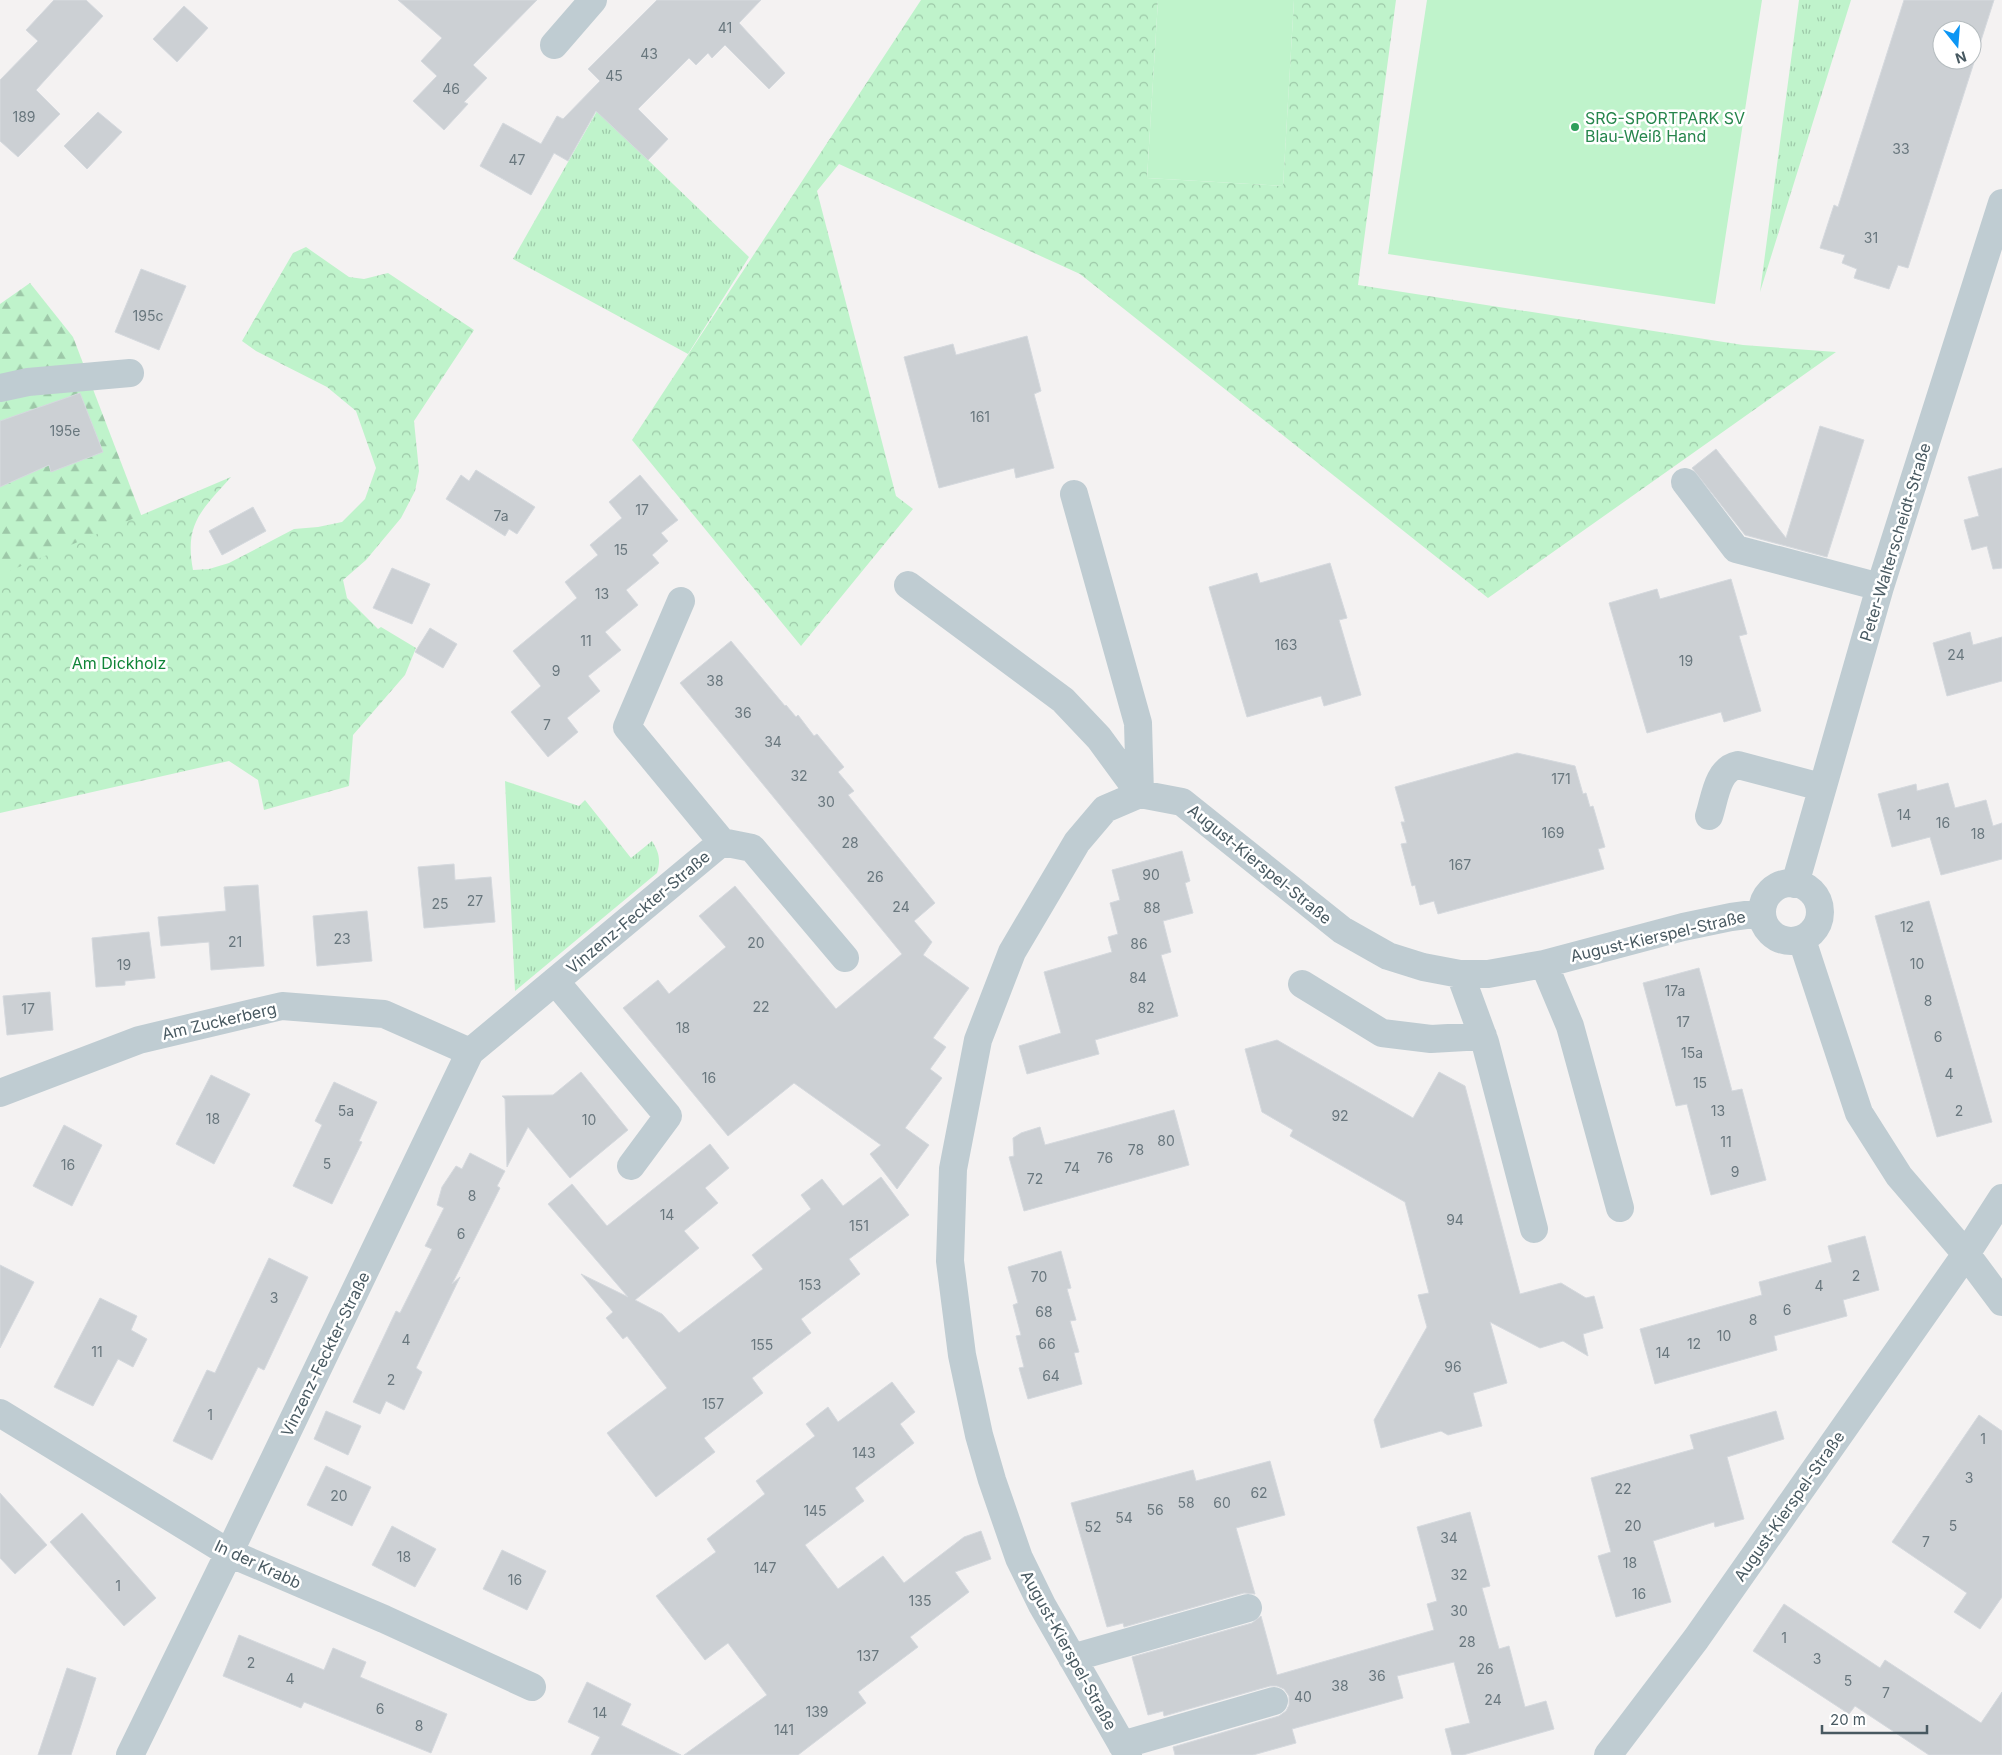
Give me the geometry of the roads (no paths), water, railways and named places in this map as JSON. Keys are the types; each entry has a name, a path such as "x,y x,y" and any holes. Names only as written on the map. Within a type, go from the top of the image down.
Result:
{"street":[{"path":"554,46 588,1"},
{"name":"Peter-Walterscheidt-Straße","path":"1795,884 1821,787 1880,586 2002,202"},
{"path":"0,388 28,382 130,373"},
{"path":"1685,482 1736,549 1880,586"},
{"path":"1074,494 1138,723 1140,794"},
{"path":"908,585 1062,700 1099,738 1140,794"},
{"name":"Vinzenz-Feckter-Straße","path":"682,601 627,727 722,842 752,848 845,958"},
{"path":"1709,816 1722,774 1729,767 1738,765 1821,787"},
{"name":"August-Kierspel-Straße","path":"1125,1750 1042,1605 1019,1558 992,1480 979,1435 962,1355 950,1262 952,1169 978,1040 1012,952 1077,842 1105,809 1140,794 1182,802 1342,930 1388,956 1423,967 1460,974 1488,974 1544,964 1683,927 1761,913"},
{"name":"Vinzenz-Feckter-Straße","path":"130,1755 229,1554 470,1052 722,842"},
{"path":"1795,884 1810,890 1820,907 1817,927 1802,940 1784,941 1768,931 1761,913 1765,898 1777,887 1795,884"},
{"path":"1802,940 1859,1113 1899,1176 1966,1254 2002,1302"},
{"path":"1544,964 1570,1026 1620,1208"},
{"path":"1460,974 1483,1036 1534,1229"},
{"name":"Vinzenz-Feckter-Straße","path":"555,981 668,1116 631,1166"},
{"path":"1302,984 1382,1033 1430,1039 1483,1036"},
{"name":"Am Zuckerberg","path":"0,1094 139,1040 282,1006 384,1014 470,1052"},
{"name":"August-Kierspel-Straße","path":"1608,1755 1696,1639 1966,1254 2002,1198"},
{"name":"In der Krabb","path":"0,1413 229,1554 384,1619 532,1687"},
{"path":"1072,1658 1248,1608"},
{"path":"1125,1750 1274,1701"}],"place":[{"name":"SRG-SPORTPARK SV Blau-Weiß Hand","path":"1575,127"}],"park label":[{"name":"Am Dickholz","path":"119,663"}]}
